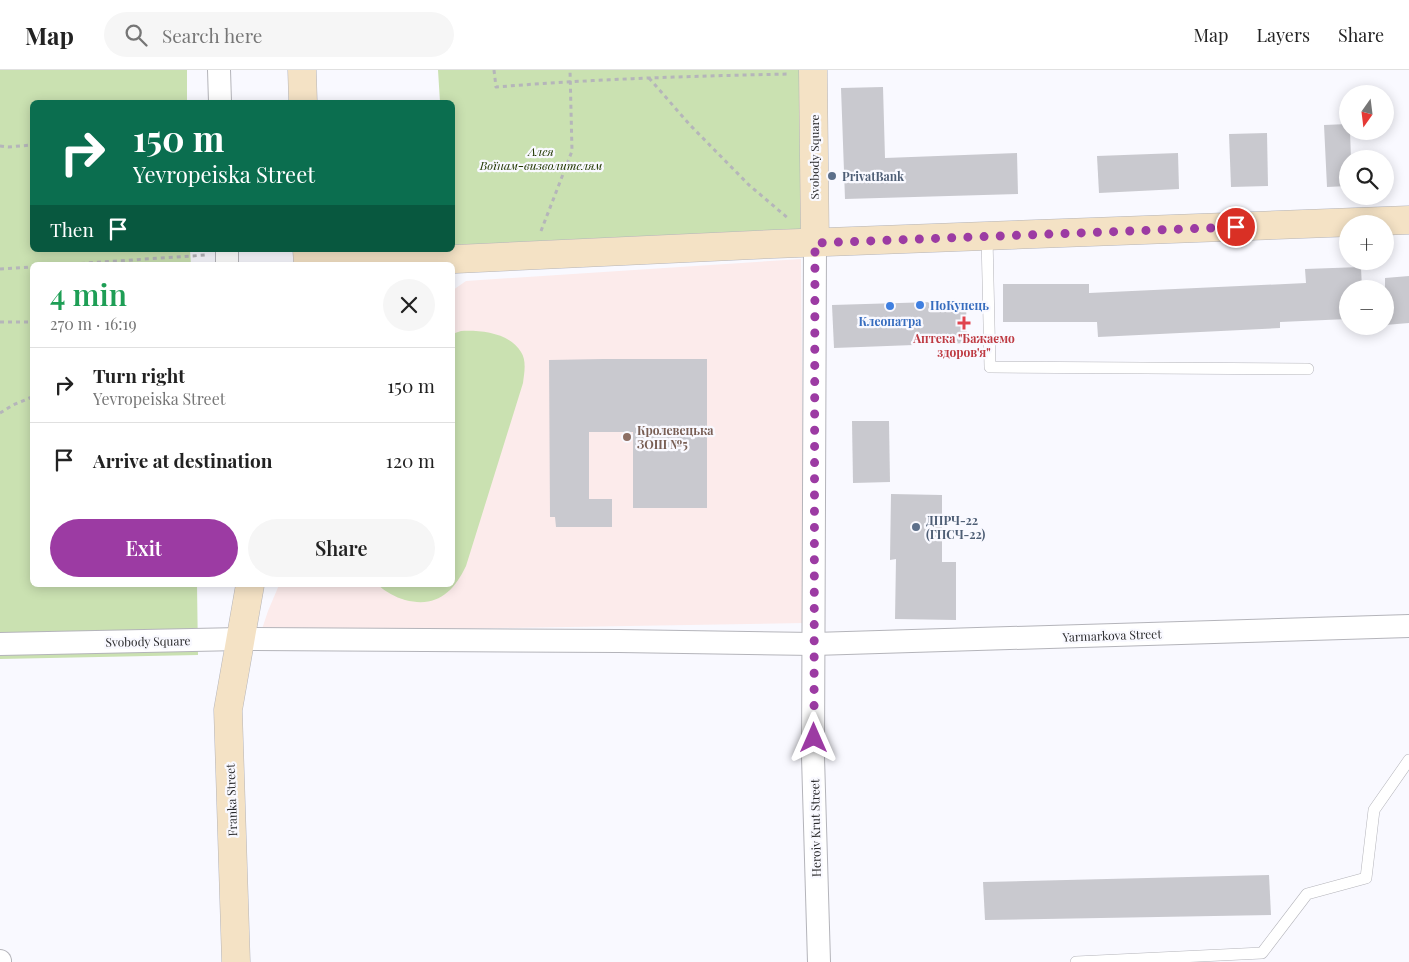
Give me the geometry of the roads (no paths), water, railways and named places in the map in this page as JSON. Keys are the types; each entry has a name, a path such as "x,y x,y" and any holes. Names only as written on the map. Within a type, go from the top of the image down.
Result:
{"main road":[{"path":"302,70 303,100"},
{"name":"Svobody Square","path":"813,72 815,243"},
{"path":"430,262 815,243 1409,220"},
{"path":"307,260 378,262"},
{"path":"240,640 250,587"},
{"path":"240,640 264,587"},
{"name":"Franka Street","path":"236,962 228,710 240,640"}],"street":[{"path":"219,70 220,100"},
{"name":"Heroiv Krut Street","path":"815,243 813,757 819,962"},
{"path":"238,587 240,640"},
{"name":"Yarmarkova Street","path":"240,640 619,641 814,644 1409,626"},
{"name":"Svobody Square","path":"0,644 240,640"}],"lane":[{"path":"987,237 990,367 1308,369"},
{"path":"1076,962 1262,953 1307,894 1366,878 1374,810 1409,760"}],"place":[{"name":"PrivatBank","path":"832,176"},
{"name":"ПоКупець","path":"920,305"},
{"name":"Клеопатра","path":"890,306"},
{"name":"Аптека \"Бажаємо здоров'я\"","path":"964,323"},
{"name":"Кролевецька ЗОШ №5","path":"627,437"},
{"name":"ДПРЧ-22 (ГПСЧ-22)","path":"916,527"}],"park label":[{"name":"Алея Воїнам-визволителям","path":"541,158"}]}
